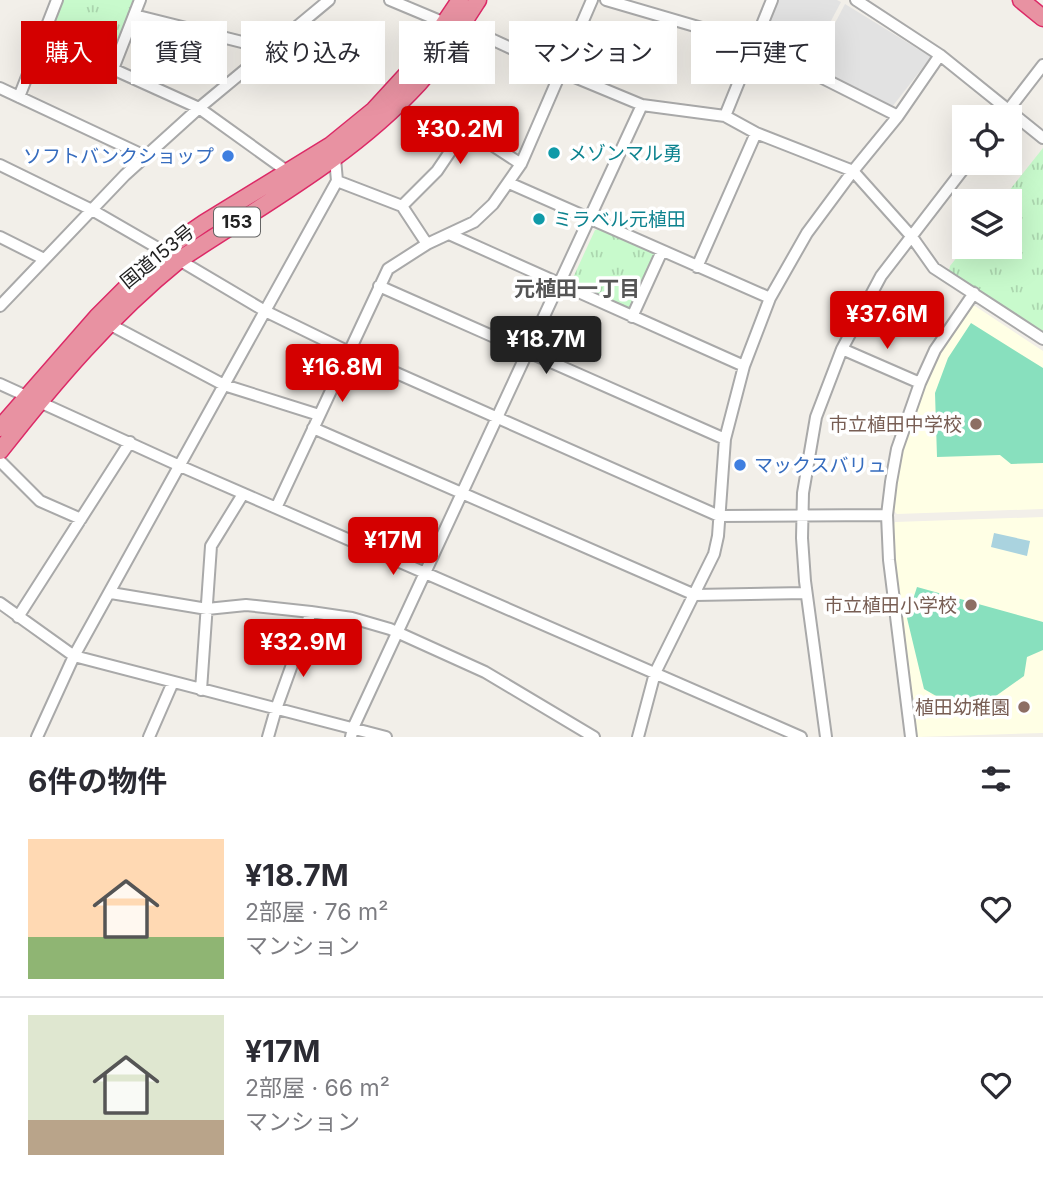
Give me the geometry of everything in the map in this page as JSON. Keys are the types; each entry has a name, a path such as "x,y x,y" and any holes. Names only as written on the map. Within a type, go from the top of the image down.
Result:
{"highway":[{"name":"国道153号","path":"454,21 460,0"},
{"name":"国道153号","path":"457,21 478,0"},
{"path":"1021,0 1043,18"},
{"name":"国道153号","path":"0,450 33,399 113,299 163,251 331,145 374,110 399,83"},
{"name":"国道153号","path":"0,428 178,260 335,158 371,130 418,84"}],"street":[{"path":"48,21 57,0"},
{"path":"117,59 141,0"},
{"path":"304,21 329,0"},
{"path":"390,0 443,21"},
{"path":"583,21 592,0"},
{"path":"606,0 691,25"},
{"path":"763,21 772,0"},
{"path":"856,0 940,55 997,105"},
{"path":"134,15 241,42"},
{"path":"638,737 656,673 714,554 718,536 725,439 744,366 770,298 807,233 898,116 940,55"},
{"path":"1012,105 1043,65"},
{"path":"117,71 199,107 288,172"},
{"path":"0,306 145,156 241,73"},
{"path":"19,97 24,84"},
{"path":"276,508 388,269 427,244 474,222 493,204 521,164 555,84"},
{"path":"591,84 642,105 726,116 756,133 853,171 912,237 934,268 1043,339"},
{"path":"726,116 738,84"},
{"path":"834,84 898,116"},
{"path":"0,88 145,156"},
{"path":"352,733 642,105"},
{"path":"1022,124 1042,138"},
{"path":"402,206 437,172 466,128 521,164"},
{"path":"697,267 756,133"},
{"path":"37,737 74,656 337,181 335,158"},
{"path":"0,164 92,210 163,251"},
{"path":"826,737 806,593 802,514 806,470 816,418 842,349 881,276 959,175"},
{"path":"337,181 402,206 427,244"},
{"path":"509,183 770,298"},
{"path":"449,234 744,366"},
{"path":"0,237 44,260"},
{"path":"632,317 662,251"},
{"path":"178,260 265,311 349,352 719,516 887,515"},
{"path":"379,286 725,439"},
{"path":"912,737 894,606 887,515 897,449 920,383 935,350 974,293"},
{"path":"109,324 224,385 319,415"},
{"path":"842,349 920,383"},
{"path":"0,384 243,494 801,737"},
{"path":"313,428 695,595 806,593"},
{"path":"19,617 130,442"},
{"path":"0,461 40,500 81,519"},
{"path":"201,690 211,547 243,494"},
{"path":"111,593 207,609 246,605 352,618 398,632 485,672 594,737"},
{"path":"0,603 74,656 276,709 352,733 386,737"},
{"path":"268,737 311,612"},
{"path":"149,737 173,682"}],"shaded area":[{"path":"776,0 841,2 831,21 766,21"},
{"path":"845,4 931,57 892,107 835,78 835,23"},
{"name":"市立植田中学校","path":"971,306 975,306 1043,351 1043,509 897,514 893,510 898,467 914,406 938,356"},
{"name":"市立植田小学校","path":"1043,517 1043,733 918,737 915,734 893,553 895,522"}],"green space":[{"path":"63,0 136,0 117,43 117,21 54,21"},
{"path":"1043,148 1043,333 949,271 956,259 1022,259 1022,189 1011,189"},
{"path":"599,229 654,253 656,258 632,308 628,309 573,285 572,280 595,230"},
{"path":"971,323 1043,368 1043,463 1011,464 1000,455 937,457 935,393 948,358"},
{"path":"917,587 1043,622 1043,650 1027,657 1024,676 969,715 924,689 907,618"}],"water":[{"path":"994,533 1030,541 1027,556 991,547"}],"place":[{"name":"メゾンマル勇","path":"554,153"},
{"name":"ソフトバンクショップ","path":"228,156"},
{"name":"ミラベル元植田","path":"539,219"},
{"name":"市立植田中学校","path":"976,424"},
{"name":"マックスバリュ","path":"740,465"},
{"name":"市立植田小学校","path":"971,605"},
{"name":"植田幼稚園","path":"1024,707"}],"district":[{"name":"元植田一丁目","path":"577,289"}]}
